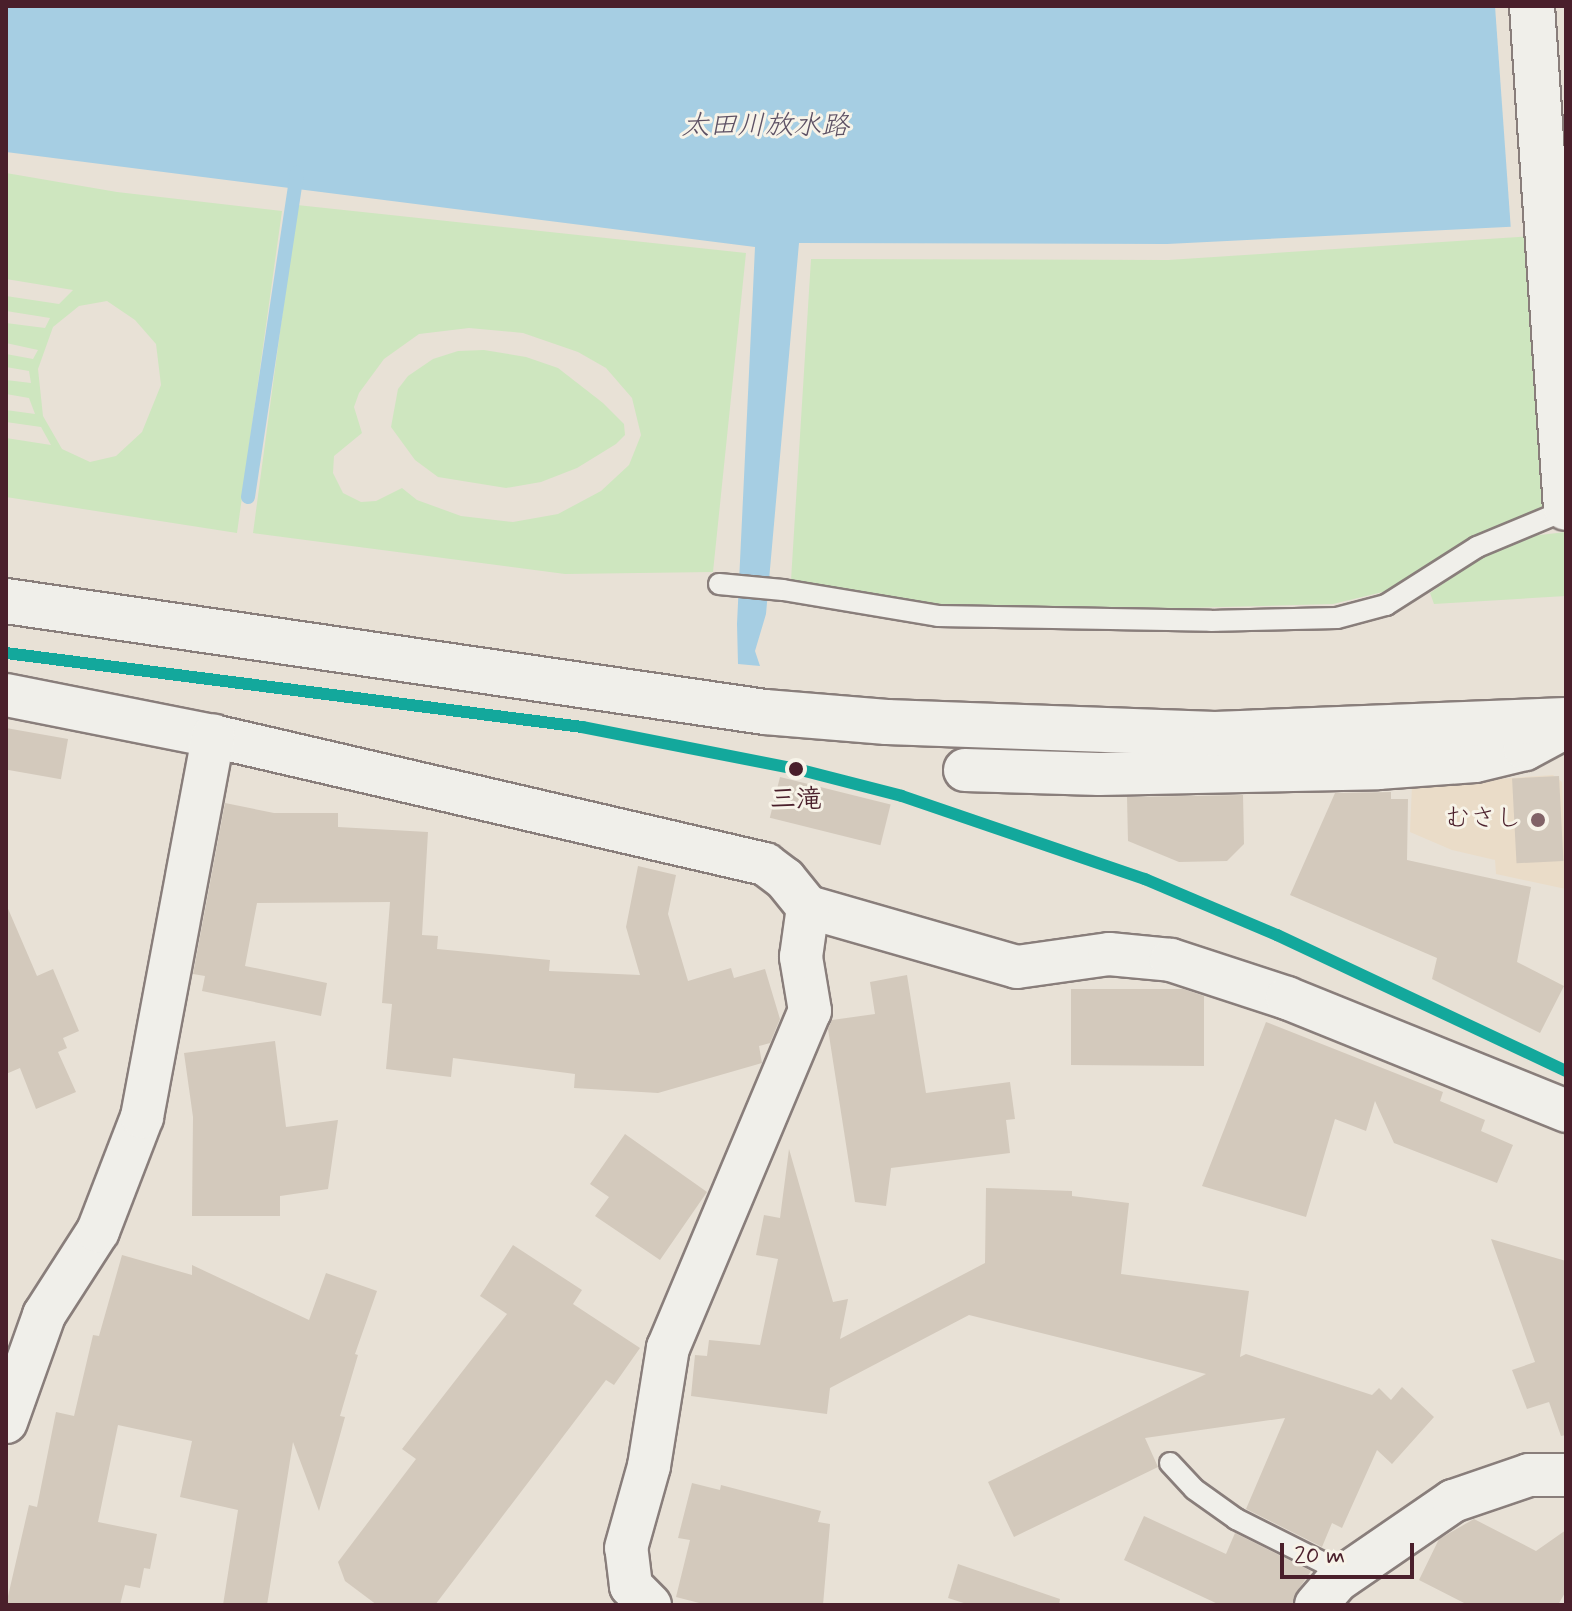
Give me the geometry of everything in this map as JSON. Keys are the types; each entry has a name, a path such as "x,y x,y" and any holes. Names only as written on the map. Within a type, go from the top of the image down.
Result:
{"street":[{"path":"1532,6 1566,509"},
{"path":"6,601 765,712 887,722 1215,734 1566,720"},
{"path":"6,695 213,736 765,864 785,879 808,907 1017,967 1109,954 1171,960 1287,998 1566,1111"},
{"path":"965,770 1114,774 1378,768 1475,761 1525,749 1566,727"},
{"path":"6,1422 44,1315 98,1231 142,1117 213,736"},
{"path":"650,1605 631,1586 626,1548 649,1466 668,1348 810,1011 801,957 808,907"},
{"path":"1327,1593 1453,1501 1529,1475 1566,1475"}],"lane":[{"path":"719,584 783,590 938,616 1211,621 1337,618 1386,605 1477,547 1566,509"},
{"path":"1170,1463 1194,1489 1236,1519 1324,1563 1327,1593"}],"shaded area":[{"path":"1553,775 1562,782 1566,889 1496,874 1495,860 1452,850 1410,832 1412,785"}],"green space":[{"path":"6,173 117,192 282,211 237,533 6,497 6,438 51,445 41,427 6,422 6,410 35,414 29,398 6,394 6,380 31,383 29,371 6,367 6,354 33,359 38,350 6,343 6,323 45,328 50,318 6,311 6,296 59,304 73,290 6,279","holes":["107,301 135,320 156,344 161,385 142,432 116,456 90,462 62,449 43,416 38,369 53,327 79,306"]},
{"path":"297,205 746,253 713,572 565,574 253,533","holes":["469,328 523,333 578,352 606,368 632,398 641,435 629,465 601,491 558,514 513,522 461,516 417,500 402,488 376,501 361,502 343,493 333,473 334,456 362,433 354,407 359,393 384,359 419,334"]},
{"path":"1566,234 1549,504 1387,591 1333,604 1184,608 922,606 791,580 811,259 1168,260"},
{"path":"484,350 526,357 558,368 603,403 624,424 625,435 577,468 541,482 506,488 438,477 415,460 391,427 398,389 408,376 433,359 458,351"},
{"path":"1566,532 1566,596 1434,604 1430,593 1497,546 1522,537"}],"water":[{"name":"太田川放水路","path":"6,6 1566,6 1528,226 1167,244 799,243 766,614 755,651 760,666 738,664 737,624 755,247 6,152"}],"pier":[{"path":"1495,6 1566,6 1566,212 1529,230 1511,231"}],"building":[{"path":"6,728 68,739 61,779 6,770"},
{"path":"1559,776 1563,861 1517,863 1512,778"},
{"path":"780,777 891,805 880,845 770,818"},
{"path":"1391,792 1391,799 1408,799 1407,860 1531,887 1517,962 1564,986 1540,1033 1432,979 1437,958 1290,895 1335,793"},
{"path":"1243,795 1244,844 1227,861 1179,862 1128,841 1127,797"},
{"path":"225,803 274,813 338,813 338,827 428,832 422,935 438,936 437,949 550,960 549,971 640,975 626,927 638,866 676,875 668,914 688,981 731,968 734,978 765,969 780,1019 770,1043 759,1046 762,1063 658,1093 574,1088 575,1074 453,1058 451,1077 386,1069 392,1004 382,1003 390,902 257,903 245,966 327,983 321,1016 202,991 205,976 193,974"},
{"path":"6,904 37,976 53,969 79,1031 63,1038 67,1048 58,1052 76,1092 36,1109 20,1068 6,1074"},
{"path":"907,975 926,1093 1010,1082 1015,1119 1006,1120 1010,1153 891,1168 886,1206 855,1202 828,1029 832,1020 875,1014 870,982"},
{"path":"1071,989 1183,989 1204,996 1204,1066 1071,1065"},
{"path":"1266,1022 1443,1092 1440,1101 1485,1120 1481,1131 1513,1145 1497,1183 1394,1143 1375,1101 1366,1131 1335,1119 1306,1217 1202,1186"},
{"path":"275,1041 286,1127 338,1120 328,1189 280,1196 280,1216 192,1216 193,1117 184,1053"},
{"path":"625,1134 707,1192 660,1260 595,1216 609,1197 590,1184"},
{"path":"789,1149 833,1302 848,1299 840,1339 985,1263 986,1188 1072,1191 1072,1196 1129,1203 1121,1274 1249,1291 1240,1357 1246,1354 1372,1395 1379,1388 1391,1400 1402,1387 1434,1417 1392,1464 1377,1450 1342,1528 1332,1523 1322,1547 1246,1509 1285,1418 1145,1438 1158,1467 1014,1537 988,1482 1206,1374 969,1315 830,1388 827,1414 691,1396 695,1355 707,1356 709,1340 760,1345 778,1259 756,1255 764,1215 780,1218"},
{"path":"1491,1239 1566,1261 1566,1435 1561,1436 1549,1402 1527,1409 1512,1370 1535,1362"},
{"path":"513,1245 582,1290 573,1304 640,1348 614,1385 606,1380 435,1605 377,1605 345,1581 338,1562 416,1459 402,1449 507,1314 480,1296"},
{"path":"122,1255 192,1275 192,1265 309,1320 326,1273 377,1291 355,1354 358,1355 340,1416 345,1417 319,1511 293,1442 267,1605 223,1605 238,1510 180,1497 192,1441 118,1425 98,1522 157,1534 150,1569 144,1568 140,1588 125,1585 120,1605 6,1605 29,1505 37,1507 56,1412 74,1416 93,1335 99,1336"},
{"path":"692,1483 720,1490 721,1485 821,1511 818,1522 830,1524 823,1605 707,1605 676,1597 690,1540 678,1538"},
{"path":"1144,1516 1226,1554 1235,1533 1311,1571 1298,1590 1293,1605 1220,1605 1124,1560"},
{"path":"1474,1519 1536,1551 1566,1530 1566,1591 1558,1605 1468,1605 1419,1580 1439,1539"},
{"path":"958,1564 1060,1599 1059,1605 970,1605 948,1598"}],"waterway":[{"path":"248,497 297,173"}],"transit line":[{"path":"6,653 582,727 801,770 902,796 1145,879 1277,935 1566,1071"}],"place":[{"name":"三滝","path":"796,769"},
{"name":"むさし","path":"1538,820"}]}
